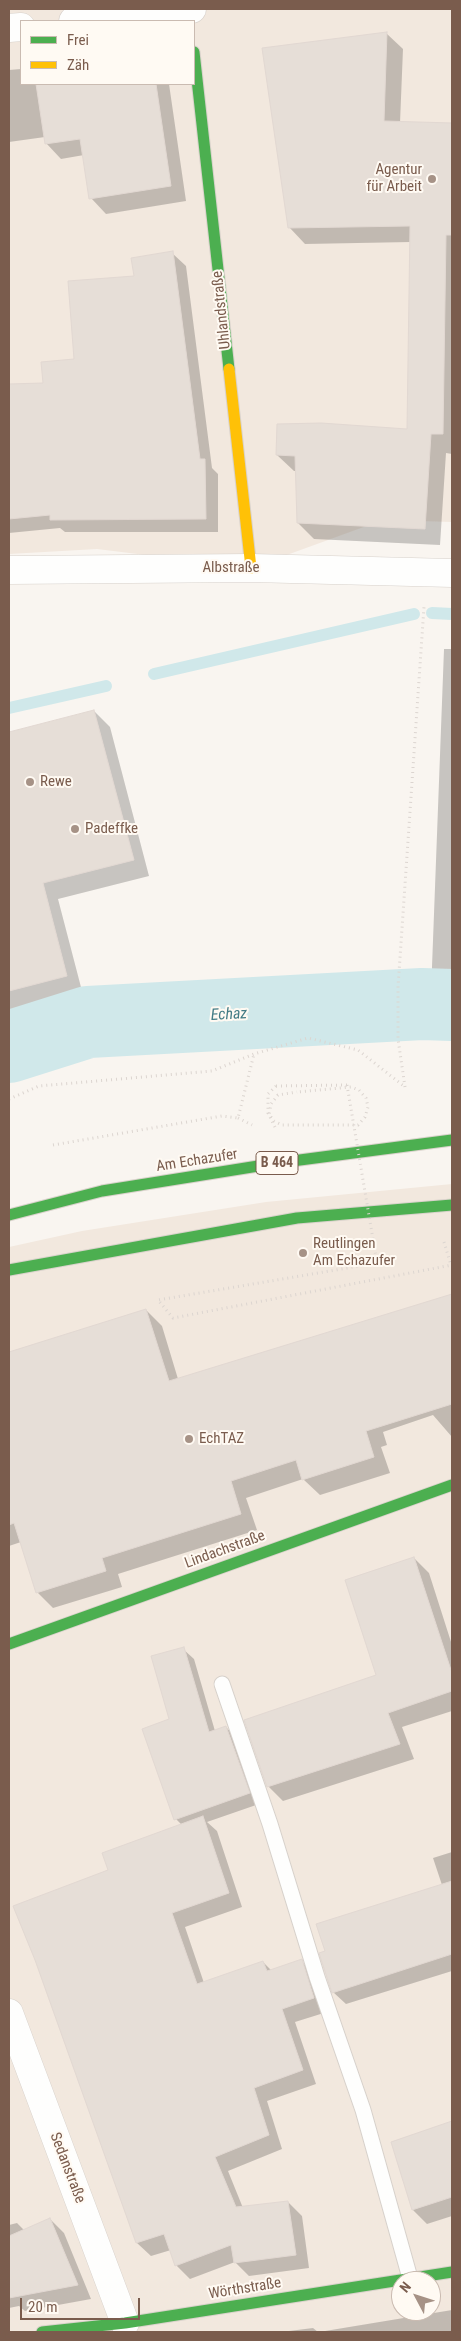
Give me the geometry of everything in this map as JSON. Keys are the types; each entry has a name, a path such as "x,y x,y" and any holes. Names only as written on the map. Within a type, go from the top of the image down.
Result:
{"street":[{"path":"83,20 190,9"},
{"name":"Uhlandstraße","path":"195,61 251,568"},
{"name":"Albstraße","path":"9,570 251,568 439,572"},
{"name":"Am Echazufer","path":"9,1214 102,1191 277,1163 452,1140"},
{"path":"9,1270 297,1218 452,1205"},
{"name":"Lindachstraße","path":"9,1644 452,1485"},
{"name":"Sedanstraße","path":"9,2013 112,2326"},
{"name":"Wörthstraße","path":"42,2332 112,2326 391,2281"}],"lane":[{"path":"222,1684 270,1824 317,1977 363,2110 408,2271"}],"path":[{"path":"9,1099 39,1086 212,1071 254,1054 308,1038 358,1050 406,1087 398,1039 398,987 439,572"},
{"path":"238,1118 254,1054"},
{"path":"275,1127 269,1115 270,1104 278,1095 298,1092 342,1088 351,1087 359,1090 366,1098 368,1107 365,1117 358,1124 349,1125 282,1125 274,1122 268,1112 266,1102 268,1094 276,1086 347,1085 348,1094 353,1123 354,1132 377,1263 158,1300 173,1318 452,1265"},
{"path":"53,1145 222,1116 238,1118 252,1125"}],"shaded area":[{"path":"9,9 452,9 452,522 383,520 251,568 97,549 9,554"},
{"path":"452,1184 452,2332 9,2332 9,1247 82,1231 266,1202"}],"building":[{"path":"387,32 384,121 452,123 452,235 446,235 443,434 431,434 425,529 297,523 295,456 276,455 277,424 321,423 407,429 410,226 288,228 262,48"},
{"path":"36,85 156,85 171,186 89,199 80,139 45,144"},
{"path":"173,251 200,459 205,459 206,519 50,520 50,515 9,519 9,384 43,383 41,362 74,359 68,281 134,276 131,258"},
{"path":"94,710 134,860 43,883 67,976 9,991 9,732"},
{"name":"EchTAZ","path":"452,1294 452,1404 366,1431 374,1457 302,1480 296,1460 231,1481 241,1514 102,1558 106,1571 36,1593 14,1523 9,1525 9,1352 146,1309 169,1381"},
{"path":"414,1557 452,1673 452,1691 388,1713 400,1744 267,1787 244,1720 376,1675 345,1580"},
{"path":"184,1647 209,1732 226,1726 250,1793 174,1820 142,1729 169,1719 151,1656"},
{"path":"203,1816 229,1893 172,1913 197,1984 263,1961 267,1971 302,1959 314,1998 282,2009 303,2070 254,2088 269,2135 215,2157 236,2207 288,2201 296,2255 234,2263 231,2245 175,2266 164,2234 136,2243 35,1960 13,1906 108,1870 102,1853"},
{"path":"452,1881 452,1954 332,1993 319,1953 325,1951 316,1924"},
{"path":"452,2121 452,2197 412,2210 391,2142"},
{"path":"50,2218 78,2285 9,2298 9,2236"}],"waterway":[{"path":"432,613 452,614"},
{"path":"154,674 414,614"},
{"path":"9,708 106,686"},
{"name":"Echaz","path":"9,1047 88,1022 422,1004 452,1005"}],"traffic: fast":[{"path":"195,61 229,369"},
{"path":"9,1215 102,1191 277,1163 452,1140"},
{"path":"9,1270 297,1218 452,1205"},
{"path":"9,1644 452,1485"},
{"path":"42,2332 125,2323 452,2272"}],"traffic: slow":[{"path":"229,369 251,568"}],"place":[{"name":"Agentur für Arbeit","path":"432,179"},
{"name":"Rewe","path":"30,782"},
{"name":"Padeffke","path":"75,829"},
{"name":"Reutlingen Am Echazufer","path":"303,1253"},
{"name":"EchTAZ","path":"189,1439"}]}
